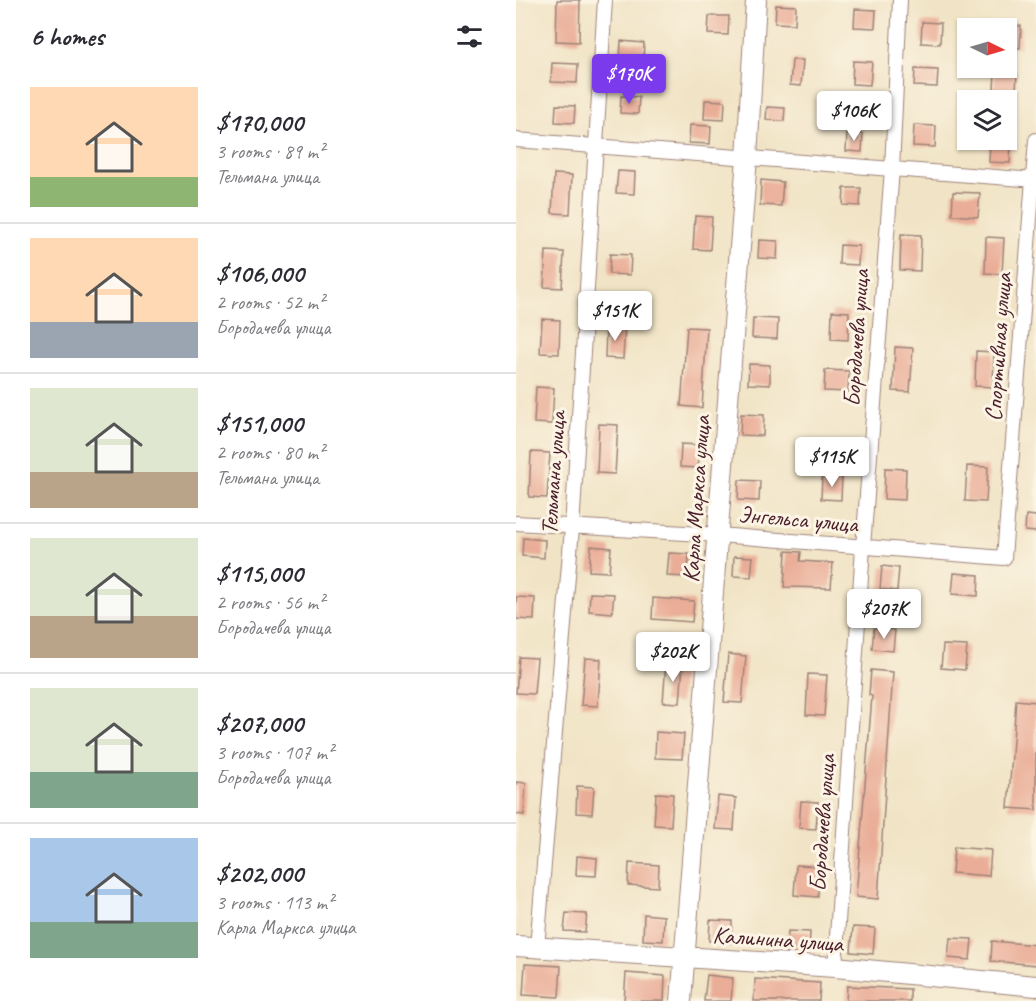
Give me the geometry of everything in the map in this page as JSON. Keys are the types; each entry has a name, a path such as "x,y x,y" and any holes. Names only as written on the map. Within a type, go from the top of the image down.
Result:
{"street":[{"name":"Тельмана улица","path":"537,948 572,528 605,0"},
{"name":"Карла Маркса улица","path":"681,1001 719,535 747,158 756,0"},
{"name":"Бородачева улица","path":"835,967 862,547 892,169 900,0"},
{"path":"516,140 1035,180"},
{"name":"Спортивная улица","path":"1004,558 1035,180 1036,140"},
{"name":"Энгельса улица","path":"516,523 719,535 1004,558"},
{"name":"Калинина улица","path":"516,946 685,959 835,967 1036,986"}],"building":[{"path":"557,0 580,0 579,42 556,41"},
{"path":"776,5 796,6 795,24 775,23"},
{"path":"855,9 876,10 875,28 854,27"},
{"path":"709,16 729,16 728,35 708,34"},
{"path":"922,22 941,23 940,44 921,43"},
{"path":"1017,26 1021,26 1020,48 1017,48"},
{"path":"621,41 644,43 643,62 620,61"},
{"path":"792,60 803,60 801,86 790,85"},
{"path":"853,61 872,62 870,85 852,84"},
{"path":"552,63 578,64 577,83 551,82"},
{"path":"915,69 938,70 937,87 914,86"},
{"path":"995,78 1017,78 1016,90 994,89"},
{"path":"621,96 639,97 638,114 620,113"},
{"path":"705,100 725,101 724,120 704,119"},
{"path":"556,105 575,106 574,123 555,122"},
{"path":"767,107 785,108 784,121 766,120"},
{"path":"690,125 711,126 710,144 689,143"},
{"path":"914,125 936,126 935,147 913,146"},
{"path":"847,133 863,134 862,152 846,151"},
{"path":"990,150 1011,150 1010,163 989,162"},
{"path":"618,171 635,172 634,194 616,193"},
{"path":"554,174 572,175 570,214 552,213"},
{"path":"761,180 783,182 781,206 760,205"},
{"path":"844,188 861,188 860,206 843,205"},
{"path":"953,192 980,193 978,217 952,215"},
{"path":"695,216 712,217 710,250 693,249"},
{"path":"901,234 921,235 920,271 900,270"},
{"path":"986,237 1004,238 1002,274 985,273"},
{"path":"759,240 778,241 777,259 758,258"},
{"path":"840,245 859,246 858,265 839,264"},
{"path":"546,251 564,252 562,288 544,287"},
{"path":"610,254 631,255 630,275 609,274"},
{"path":"832,311 849,312 848,340 831,339"},
{"path":"753,318 778,319 777,339 752,338"},
{"path":"542,319 560,320 559,354 540,353"},
{"path":"606,326 625,326 623,359 605,358"},
{"path":"687,327 707,328 702,408 681,406"},
{"path":"895,347 913,348 910,392 893,391"},
{"path":"976,351 994,352 993,387 975,386"},
{"path":"749,364 770,365 770,385 748,384"},
{"path":"825,370 849,371 848,392 824,391"},
{"path":"536,387 554,388 552,424 534,423"},
{"path":"741,414 764,415 763,436 740,435"},
{"path":"599,424 618,425 615,474 597,473"},
{"path":"681,444 700,445 698,468 680,467"},
{"path":"531,452 550,453 547,498 529,497"},
{"path":"967,466 988,467 986,502 965,501"},
{"path":"885,468 906,469 905,500 884,499"},
{"path":"822,476 842,477 841,500 821,499"},
{"path":"739,480 760,481 759,501 738,500"},
{"path":"1026,515 1036,516 1036,532 1025,531"},
{"path":"523,538 545,540 544,558 522,556"},
{"path":"591,546 611,548 609,572 589,571"},
{"path":"786,551 801,552 800,561 833,563 831,588 784,587"},
{"path":"669,553 689,554 688,577 667,576"},
{"path":"734,556 753,557 751,577 733,576"},
{"path":"882,566 899,568 897,591 880,589"},
{"path":"954,573 979,575 978,596 952,594"},
{"path":"590,593 614,594 612,613 589,611"},
{"path":"516,597 535,598 534,620 516,619"},
{"path":"653,598 694,601 692,622 652,619"},
{"path":"874,628 895,630 893,651 872,649"},
{"path":"943,645 967,646 965,670 941,668"},
{"path":"728,654 746,656 742,703 724,702"},
{"path":"519,657 537,658 534,694 516,693"},
{"path":"585,658 601,659 598,706 581,705"},
{"path":"666,663 683,664 680,703 663,702"},
{"path":"871,670 893,672 878,899 856,897 872,696 869,695"},
{"path":"808,674 827,675 824,716 806,715"},
{"path":"1016,700 1036,702 1036,810 1008,808"},
{"path":"656,732 684,734 682,759 655,758"},
{"path":"516,782 526,783 524,815 516,814"},
{"path":"577,786 594,787 592,814 576,813"},
{"path":"656,793 673,794 671,826 654,825"},
{"path":"718,796 736,798 734,830 715,829"},
{"path":"801,801 818,802 816,829 799,828"},
{"path":"954,847 991,850 989,876 952,873"},
{"path":"577,856 597,858 596,876 576,875"},
{"path":"629,863 659,865 658,887 628,885"},
{"path":"796,865 820,866 818,897 794,895"},
{"path":"566,913 587,914 585,932 564,931"},
{"path":"644,914 664,916 663,941 643,940"},
{"path":"710,920 732,921 731,943 709,941"},
{"path":"853,927 875,928 873,954 851,952"},
{"path":"788,931 810,932 809,949 787,948"},
{"path":"950,938 972,939 970,960 948,958"},
{"path":"992,941 1036,945 1036,965 991,961"},
{"path":"525,964 561,966 559,997 523,995"},
{"path":"626,973 665,976 664,1001 624,1001"},
{"path":"707,975 733,978 731,1001 704,1001"},
{"path":"755,979 820,983 819,1001 754,1001"},
{"path":"847,986 910,989 910,1001 846,1001"}]}
